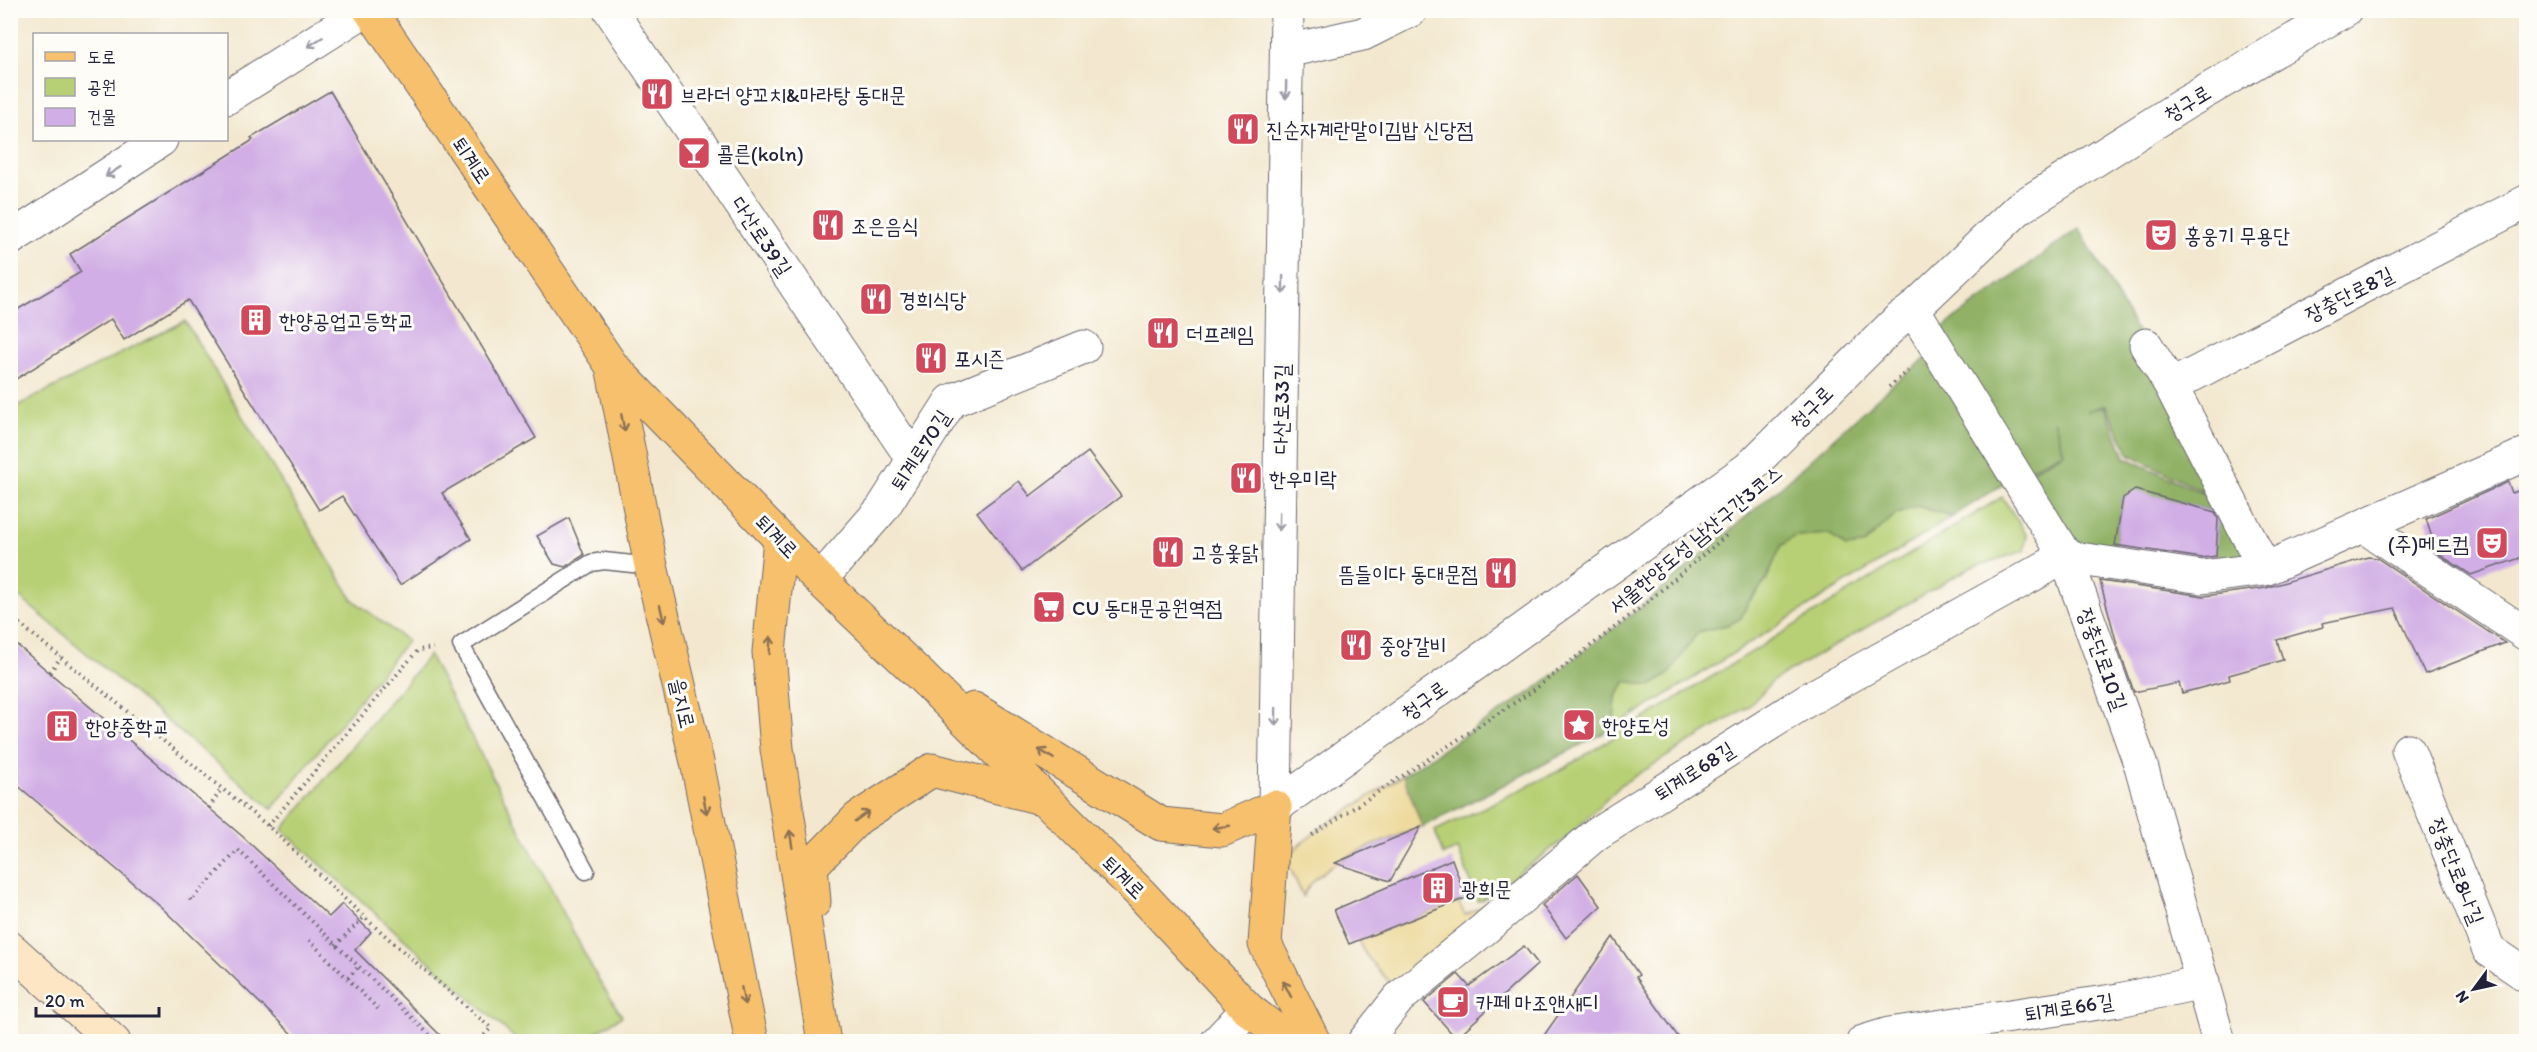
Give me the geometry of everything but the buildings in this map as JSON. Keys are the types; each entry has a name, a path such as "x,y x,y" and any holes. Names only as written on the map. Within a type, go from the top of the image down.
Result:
{"main road":[{"name":"퇴계로","path":"370,10 612,366 820,580 1047,799 1142,895 1248,1009 1291,1041"},
{"name":"을지로","path":"612,366 651,566 697,762 752,1041"},
{"path":"780,539 769,652 777,749 825,1041"},
{"path":"921,676 1161,824 1222,830 1275,807 1264,944 1314,1041"},
{"path":"825,1041 811,866 858,818 932,770 1047,799"},
{"path":"10,948 114,1041"}],"street":[{"path":"228,97 364,10"},
{"name":"다산로39길","path":"610,10 914,461"},
{"name":"다산로33길","path":"1275,807 1287,10"},
{"path":"1287,51 1363,34 1411,10"},
{"name":"청구로","path":"1275,807 1749,468 1898,320 1913,309 2019,208 2184,104 2345,10"},
{"path":"10,239 160,141"},
{"name":"장충단로8길","path":"2171,386 2526,202"},
{"name":"장충단로10길","path":"1913,309 2066,557 2141,766 2204,981 2219,1041"},
{"path":"2146,345 2171,386 2265,569"},
{"name":"퇴계로70길","path":"820,580 882,509 951,401 1084,346"},
{"path":"2066,557 2202,577 2265,569 2526,454"},
{"path":"2363,526 2526,634"},
{"name":"퇴계로68길","path":"1364,1041 1399,998 1596,834 1807,700 2066,557"},
{"name":"장충단로8나길","path":"2408,750 2489,950 2526,975"},
{"name":"퇴계로66길","path":"1863,1041 1889,1034 2119,1000 2204,981"},
{"path":"1217,1041 1248,1009"}],"lane":[{"path":"586,871 461,645 591,563 604,561 651,566"}],"path":[{"path":"1886,389 1911,369"},
{"name":"서울한양도성 남산구간3코스","path":"1308,838 1531,692 1640,608 1731,531"},
{"path":"10,616 268,826 364,917 492,1028 478,1041"},
{"path":"268,826 418,650 461,645"},
{"path":"50,672 61,657"},
{"path":"209,808 222,788"},
{"path":"190,899 191,901 238,850 436,1041"},
{"path":"336,945 364,917"},
{"path":"309,940 378,1009"},
{"path":"348,978 359,966"}],"green space":[{"path":"2079,228 2235,507 2129,454 2106,405 2087,411 2105,406 2125,457 2233,507 2256,560 2215,563 2218,513 2182,503 2123,498 2114,552 2069,549 2023,475 2064,453 2054,420 2063,452 2022,473 1937,332"},
{"path":"185,321 352,599 407,641 272,809 11,590 11,409"},
{"path":"1928,357 2005,483 1952,517 1917,506 1895,515 1863,545 1846,547 1829,534 1795,536 1781,546 1765,582 1747,604 1741,618 1730,624 1698,632 1668,675 1651,686 1626,681 1616,697 1614,719 1610,730 1422,827 1403,775 1531,692 1640,608 1784,484 1895,382"},
{"path":"2002,497 2027,535 2024,551 1970,568 1774,680 1749,706 1622,784 1570,835 1482,900 1478,901 1458,849 1443,855 1435,831 1561,770"},
{"path":"1917,506 1952,517 1610,730 1614,719 1616,697 1626,681 1685,648 1698,632 1730,624 1741,618 1747,604 1765,582 1781,546 1795,536 1829,534 1846,547 1895,515"},
{"path":"429,655 599,981 622,1016 582,1041 518,1041 282,830"}],"sand":[{"path":"1403,775 1422,827 1373,845 1339,861 1324,871 1303,896 1289,866 1291,854 1327,824"},
{"path":"1458,901 1465,915 1486,905 1491,914 1395,987 1379,971 1361,947 1358,940"}],"place":[{"name":"브라더 양꼬치&마라탕 동대문","path":"657,94"},
{"name":"진순자계란말이김밥 신당점","path":"1243,129"},
{"name":"콜른(koln)","path":"694,153"},
{"name":"조은음식","path":"828,225"},
{"name":"홍웅기 무용단","path":"2161,235"},
{"name":"경희식당","path":"876,299"},
{"name":"한양공업고등학교","path":"256,320"},
{"name":"더프레임","path":"1163,333"},
{"name":"포시즌","path":"931,358"},
{"name":"한우미락","path":"1246,478"},
{"name":"(주)메드컴","path":"2492,543"},
{"name":"고흥옻닭","path":"1168,552"},
{"name":"뜸들이다 동대문점","path":"1501,573"},
{"name":"CU 동대문공원역점","path":"1049,607"},
{"name":"중앙갈비","path":"1356,645"},
{"name":"한양도성","path":"1579,725"},
{"name":"한양중학교","path":"62,726"},
{"name":"광희문","path":"1438,888"},
{"name":"카페 마조앤새디","path":"1453,1002"}]}
